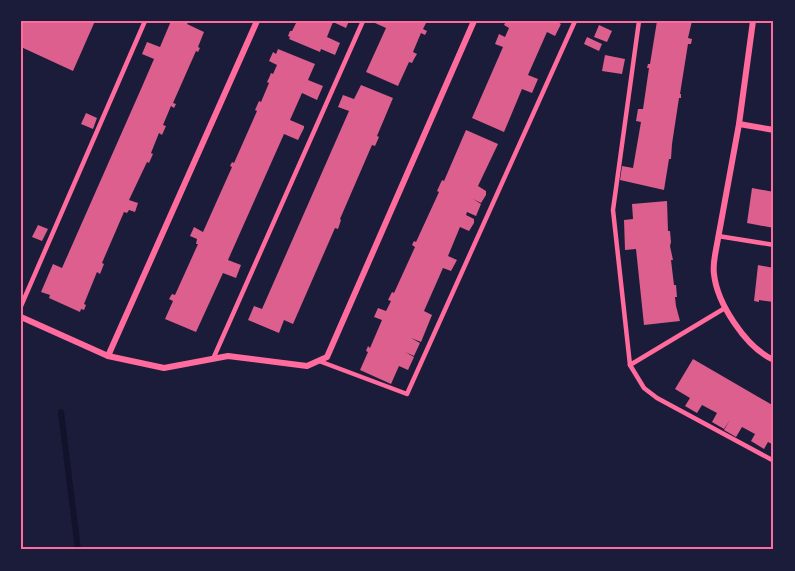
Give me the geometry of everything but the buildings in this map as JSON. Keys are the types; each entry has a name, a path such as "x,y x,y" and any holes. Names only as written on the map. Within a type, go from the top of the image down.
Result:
{"street":[{"path":"108,356 258,21"},
{"path":"21,317 108,356 164,368 228,356 307,366 327,357 474,21"},
{"path":"753,21 718,236 714,274 725,308 748,342 774,360"},
{"path":"738,124 774,130"}],"lane":[{"path":"21,306 145,21"},
{"path":"213,359 363,21"},
{"path":"319,361 407,394 574,21"},
{"path":"639,21 613,210 630,365 644,388 657,398 774,461"},
{"path":"718,236 774,245"},
{"path":"630,365 725,308"}],"waterway":[{"path":"61,412 78,550"}]}
